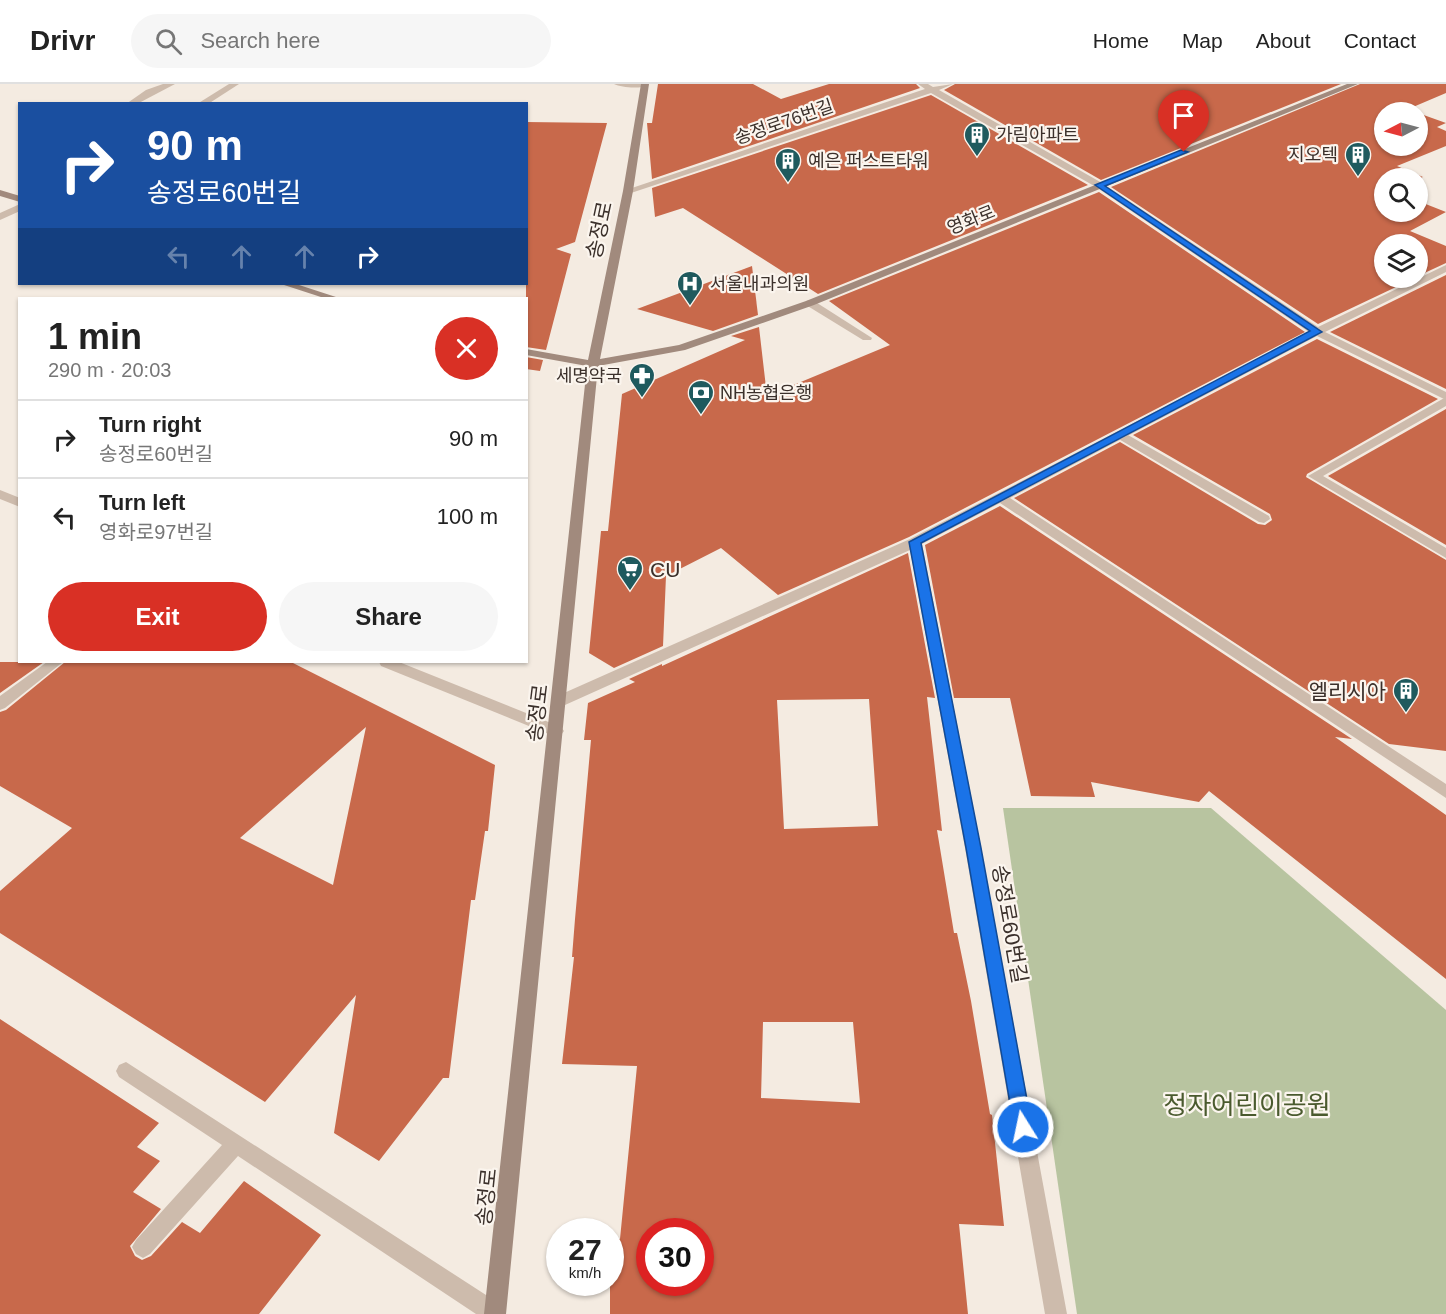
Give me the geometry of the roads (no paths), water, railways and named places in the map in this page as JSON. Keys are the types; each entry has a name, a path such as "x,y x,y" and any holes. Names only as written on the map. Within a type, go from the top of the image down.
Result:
{"street":[{"path":"133,102 149,92 171,84"},
{"path":"204,102 235,84"},
{"name":"송정로","path":"495,1314 593,364 628,191 645,84 618,84"},
{"path":"922,84 1099,185 1317,332 1446,399"},
{"name":"송정로76번길","path":"628,191 949,84"},
{"name":"영화로","path":"593,364 681,348 810,303 1354,84"},
{"path":"0,193 18,199"},
{"path":"0,217 18,208"},
{"path":"560,701 915,542 1317,332 1446,268"},
{"path":"289,285 331,297"},
{"path":"810,303 867,338"},
{"path":"528,352 593,364"},
{"path":"1446,399 1314,476 1446,554"},
{"path":"1121,435 1263,519"},
{"path":"0,494 18,502"},
{"path":"1002,498 1446,792"},
{"name":"송정로60번길","path":"915,542 974,848 1056,1314"},
{"path":"0,704 55,663"},
{"path":"388,663 556,731"},
{"path":"126,1071 495,1314"},
{"path":"143,1246 236,1144"}],"place":[{"name":"가림아파트","path":"977,158"},
{"name":"지오텍","path":"1358,178"},
{"name":"예은 퍼스트타워","path":"788,184"},
{"name":"서울내과의원","path":"690,307"},
{"name":"세명약국","path":"642,399"},
{"name":"NH농협은행","path":"701,416"},
{"name":"CU","path":"630,592"},
{"name":"엘리시아","path":"1406,714"}],"park label":[{"name":"정자어린이공원","path":"1247,1105"}]}
